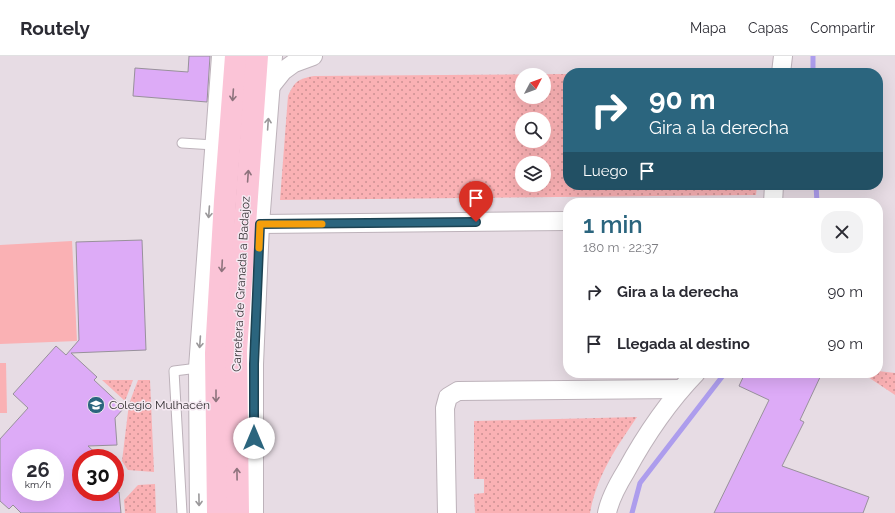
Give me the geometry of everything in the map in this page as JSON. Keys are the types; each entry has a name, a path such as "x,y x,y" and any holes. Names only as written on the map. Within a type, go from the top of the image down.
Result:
{"highway":[{"name":"Carretera de Granada a Badajoz","path":"218,513 216,353 225,201 236,56"},
{"name":"Carretera de Granada a Badajoz","path":"238,513 236,351 257,56"}],"street":[{"path":"199,513 198,368 221,56"},
{"path":"254,513 254,364 260,224 273,56"},
{"path":"270,86 283,71 294,63 313,56"},
{"path":"782,68 783,56"},
{"path":"260,224 563,221"},
{"path":"607,513 615,489 641,444 681,389 691,378"},
{"path":"447,513 445,408 448,397 458,392 681,389"}],"lane":[{"path":"182,143 214,145"},
{"path":"182,513 174,371 198,368"}],"shaded area":[{"path":"515,74 515,104 551,104 551,74 563,74 563,190 756,190 756,195 280,200 288,96 295,84 301,80 314,76"},
{"path":"72,241 77,341 0,344 0,245"},
{"path":"0,363 6,363 7,413 0,413"},
{"path":"883,372 895,373 895,395 870,378 883,378"},
{"path":"102,380 133,380 125,401"},
{"path":"138,380 150,380 154,472 128,470 124,464 123,449 129,404"},
{"path":"637,417 602,474 593,499 590,513 475,513 474,494 484,493 484,479 474,479 474,421"},
{"path":"155,484 156,513 125,513 124,500 138,485"}],"building":[{"path":"189,56 210,56 207,102 133,96 135,68 188,72"},
{"path":"142,240 146,350 71,353 97,377 94,380 124,408 115,418 117,445 88,446 91,449 72,449 72,501 120,501 121,513 21,513 13,505 9,509 0,501 0,439 28,408 13,394 56,346 66,355 79,340 76,242"},
{"path":"743,378 820,378 800,420 804,422 782,466 869,497 863,513 714,513 769,400 739,386"}],"waterway":[{"path":"813,56 813,68"},
{"path":"816,190 817,198"},
{"path":"632,513 640,483 721,378"}],"slow traffic":[{"path":"259,248 260,224 322,224"}],"place":[{"name":"Colegio Mulhacén","path":"96,405"}],"route":[{"path":"254,438 254,364 260,224 476,222"}]}
